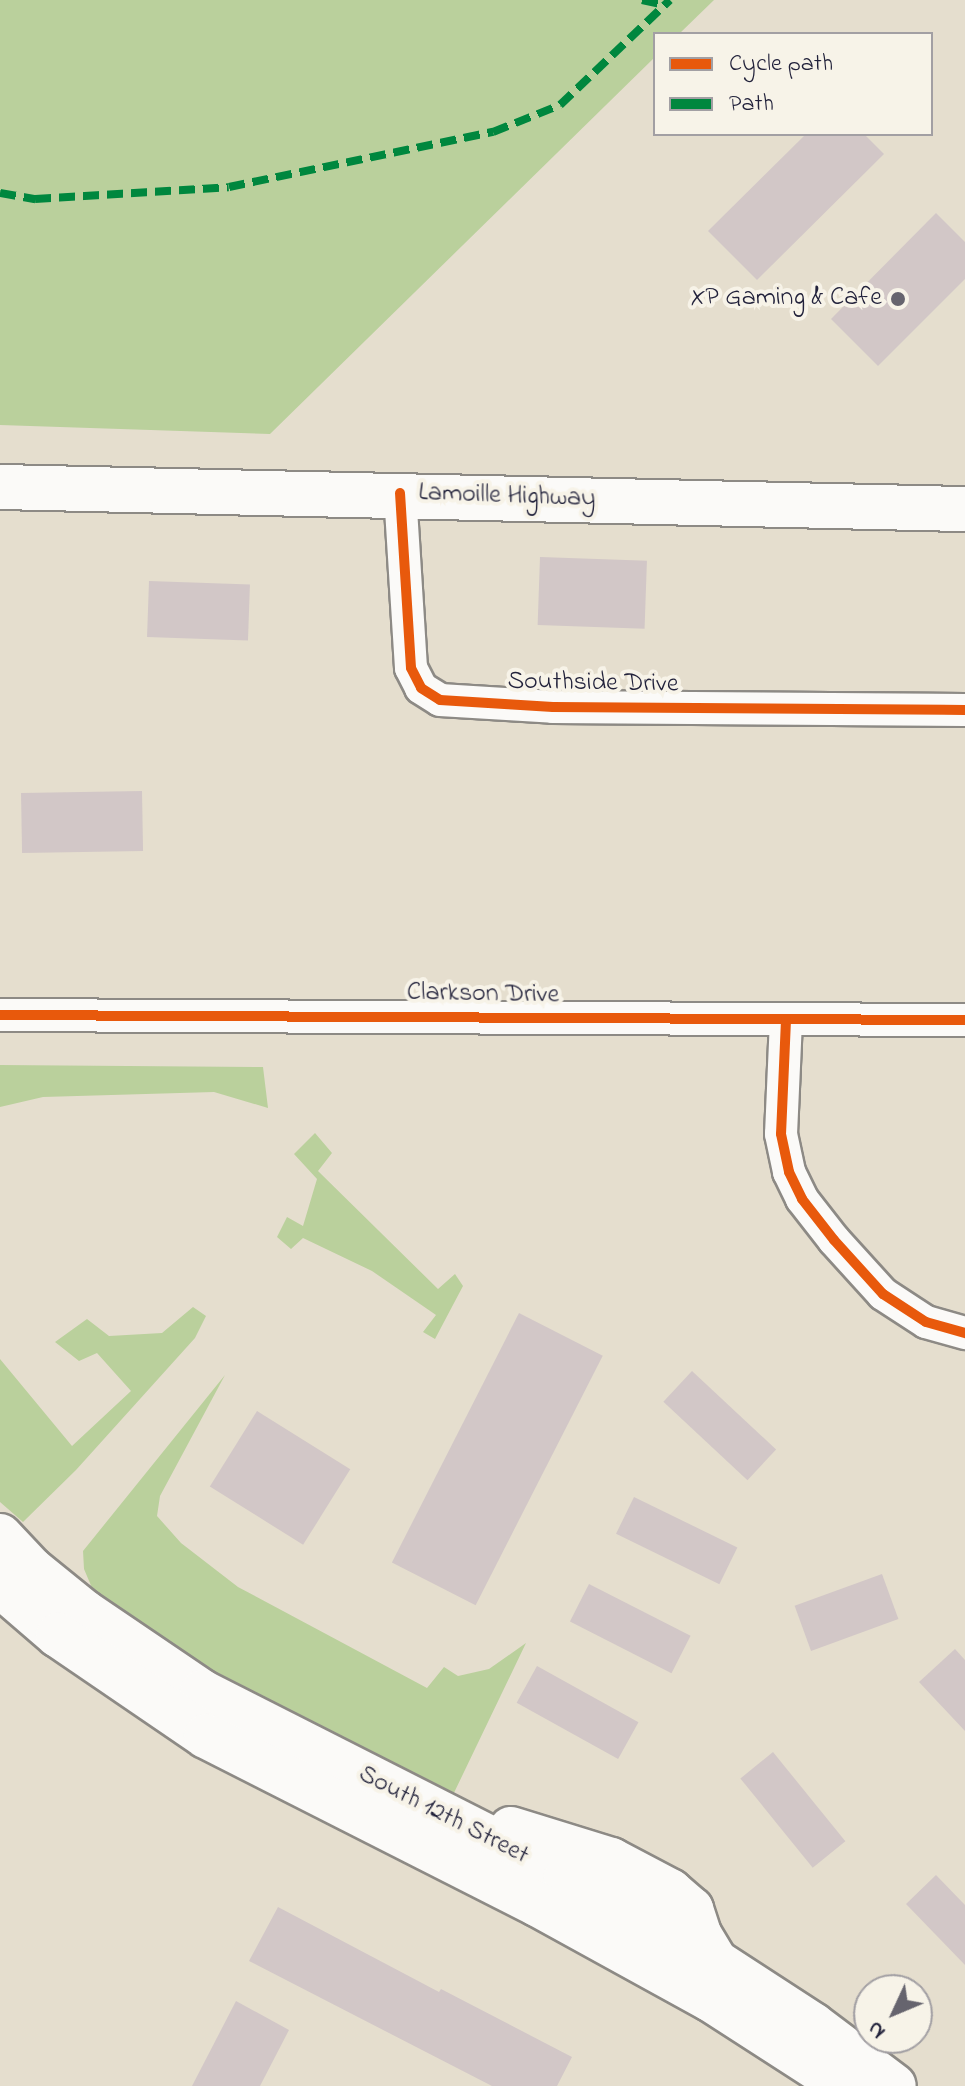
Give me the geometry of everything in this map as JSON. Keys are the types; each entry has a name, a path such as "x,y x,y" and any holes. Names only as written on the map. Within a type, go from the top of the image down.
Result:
{"main road":[{"name":"Lamoille Highway","path":"0,487 400,493 965,509"},
{"name":"South 12th Street","path":"0,1536 10,1588 113,1675 206,1736 577,1926 710,1999 845,2086"},
{"name":"South 12th Street","path":"10,1588 84,1612 202,1692 460,1826 566,1877 716,1962 813,2025 894,2086"}],"street":[{"name":"Southside Drive","path":"400,493 411,668 421,688 440,700 553,707 965,710"},
{"name":"Clarkson Drive","path":"0,1015 965,1020"},
{"path":"786,1020 781,1134 789,1172 802,1199 883,1294 926,1322 965,1333"}],"green space":[{"path":"0,0 714,0 681,32 653,32 653,59 270,434 0,425"},
{"path":"0,1065 263,1067 268,1108 214,1092 43,1097 0,1107"},
{"path":"315,1133 332,1153 318,1171 438,1289 455,1274 463,1286 435,1339 423,1332 436,1315 372,1271 303,1238 291,1249 277,1237 287,1217 303,1226 317,1179 294,1154"},
{"path":"193,1307 206,1316 195,1338 76,1470 23,1522 0,1502 0,1359 72,1446 131,1391 97,1353 79,1361 55,1342 87,1319 109,1336 162,1333"},
{"path":"225,1375 160,1496 157,1516 181,1543 238,1587 427,1688 444,1667 458,1676 489,1669 526,1643 451,1799 194,1661 95,1595 84,1569 83,1551"}],"building":[{"path":"804,136 866,136 884,154 757,280 708,231"},
{"name":"XP Gaming & Cafe","path":"936,213 965,242 965,279 878,366 831,319"},
{"path":"540,557 647,561 645,629 538,625"},
{"path":"149,581 250,585 248,640 147,637"},
{"path":"142,791 143,851 22,853 21,793"},
{"path":"519,1313 603,1356 476,1605 392,1562"},
{"path":"692,1371 776,1449 747,1480 663,1402"},
{"path":"257,1411 350,1469 303,1545 210,1486"},
{"path":"634,1497 737,1547 719,1584 616,1534"},
{"path":"882,1574 898,1619 811,1651 795,1606"},
{"path":"589,1584 691,1636 672,1673 570,1621"},
{"path":"955,1649 965,1660 965,1731 919,1682"},
{"path":"537,1666 638,1722 618,1759 517,1703"},
{"path":"773,1752 845,1841 813,1868 740,1778"},
{"path":"936,1875 965,1905 965,1965 906,1904"},
{"path":"278,1907 439,1992 441,1989 572,2057 557,2086 492,2086 249,1961"},
{"path":"236,2001 289,2030 260,2086 192,2086"}],"marked path":[{"path":"642,0 665,5"},
{"path":"0,193 35,199 229,187 493,132 560,105 670,0"}],"cycle path":[{"path":"400,493 411,668 421,688 440,700 553,707 965,710"},
{"path":"0,1015 965,1020"},
{"path":"786,1020 781,1134 789,1172 802,1199 883,1294 926,1322 965,1333"}],"place":[{"name":"XP Gaming & Cafe","path":"898,299"}]}
